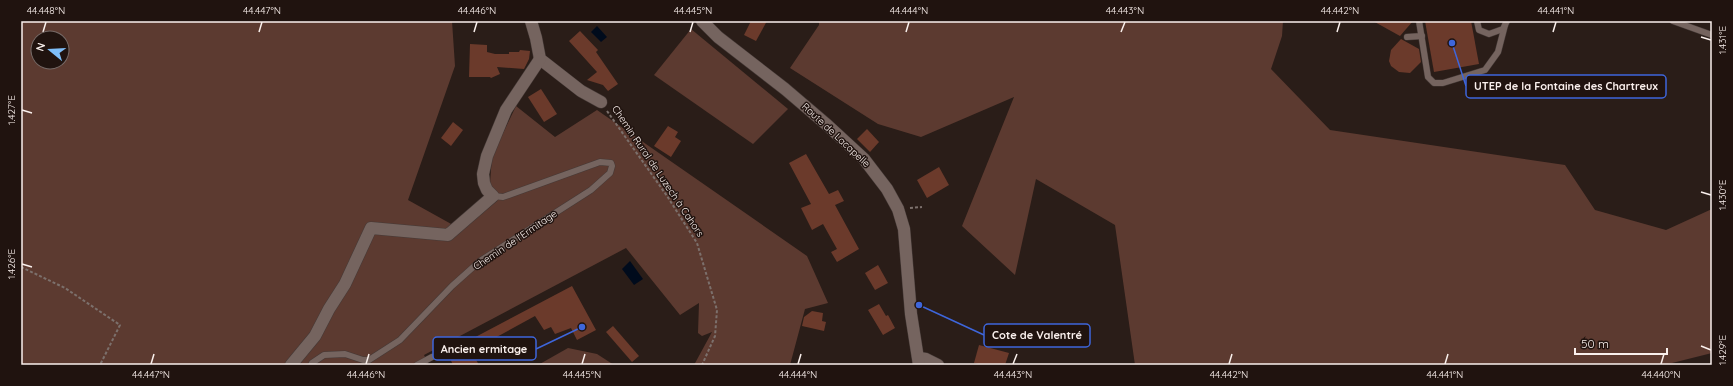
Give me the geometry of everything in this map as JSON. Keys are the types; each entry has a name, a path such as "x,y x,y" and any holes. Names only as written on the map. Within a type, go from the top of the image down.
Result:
{"street":[{"path":"531,21 540,60 581,91 601,102"},
{"name":"Route de Lacapelle","path":"702,21 718,37 785,89 826,124 864,159 887,188 898,209 904,228 918,362"},
{"path":"291,365 315,336 329,309 345,284 371,228 448,235 493,196 487,190 484,183 483,174 487,156 506,110 540,60"},
{"path":"918,362 938,365"}],"lane":[{"path":"1419,21 1428,77 1434,83 1443,83 1485,70 1498,52 1506,23"},
{"path":"1477,21 1479,30 1490,34 1503,29 1506,23"},
{"path":"1673,21 1712,35"},
{"path":"1407,37 1422,36"},
{"name":"Chemin de l'Ermitage","path":"311,365 324,355 346,354 363,360 369,360 400,340 452,286 480,261 591,190 610,173 612,166 611,163 600,162 503,197 493,196"},
{"path":"417,365 432,357"}],"path":[{"name":"Chemin Rural de Luzech à Cahors","path":"601,102 667,196 697,243 717,310 715,336 702,365"},
{"path":"909,208 922,207"},
{"path":"21,267 65,288 120,325 100,365"}],"shaded area":[{"path":"21,21 452,21 455,66 408,200 462,230 497,201 490,183 492,156 516,106 555,137 597,110 807,256 828,303 805,309 790,365 694,365 712,332 702,336 698,333 699,303 680,315 626,248 424,355 429,365 21,365"},
{"path":"819,21 1283,21 1282,36 1271,69 1330,130 1565,165 1595,210 1666,230 1712,209 1712,353 1664,365 1135,365 1115,225 1036,179 1015,275 962,226 1014,97 921,137 878,124 790,68 819,25"},
{"path":"691,29 788,109 753,144 654,75"},
{"path":"568,348 597,354 614,365 538,365"}],"water":[{"path":"597,26 607,37 601,42 591,32"},
{"path":"630,261 643,279 634,285 622,269"}],"building":[{"path":"751,21 767,21 756,41 744,35"},
{"path":"1373,21 1413,21 1400,36"},
{"path":"1425,21 1471,21 1479,64 1434,72"},
{"path":"580,31 598,50 596,52 618,84 608,91 603,85 587,80 597,72 569,41"},
{"path":"1401,39 1419,49 1421,62 1410,73 1399,72 1391,66 1389,61 1391,50"},
{"path":"470,44 487,45 487,52 495,54 509,54 509,52 519,52 520,50 530,51 529,59 524,69 497,67 500,74 491,78 469,77"},
{"path":"541,89 557,114 544,122 528,97"},
{"path":"453,122 463,130 451,146 441,138"},
{"path":"668,126 678,132 675,137 681,141 671,157 654,146"},
{"path":"867,129 879,142 870,152 857,139"},
{"path":"806,154 829,194 838,190 844,201 835,205 859,249 837,262 831,252 837,249 823,224 812,230 801,208 811,204 789,163"},
{"path":"939,167 949,185 927,198 917,180"},
{"path":"878,265 888,283 875,290 865,273"},
{"path":"572,286 596,330 577,340 571,328 555,334 551,327 544,330 535,316 471,351 479,365 453,365 447,352"},
{"path":"879,304 886,316 888,315 895,328 883,335 868,310"},
{"path":"812,311 823,313 822,321 826,322 824,331 802,326 804,317"},
{"path":"613,326 639,356 632,362 606,332"},
{"path":"979,345 1009,353 1005,365 982,365 974,363"}],"place":[{"name":"UTEP de la Fontaine des Chartreux","path":"1452,43"},
{"name":"Cote de Valentré","path":"919,305"},
{"name":"Ancien ermitage","path":"582,327"}]}
